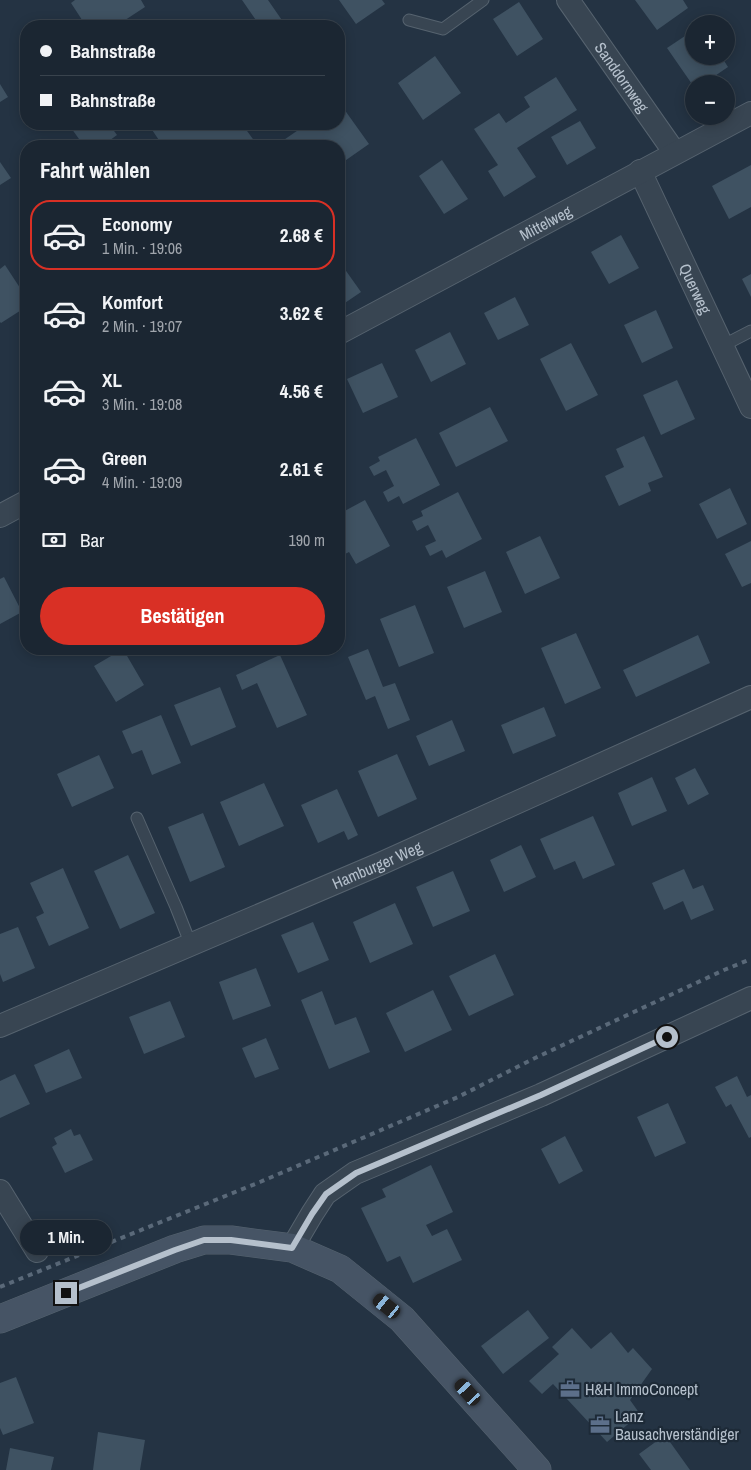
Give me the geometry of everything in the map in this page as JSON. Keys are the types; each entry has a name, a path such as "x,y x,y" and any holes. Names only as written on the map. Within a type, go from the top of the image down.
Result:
{"main road":[{"path":"0,1319 204,1240 231,1240 292,1248 340,1269 402,1319 537,1470"}],"street":[{"name":"Sanddornweg","path":"568,0 675,153"},
{"name":"Mittelweg","path":"345,330 751,113"},
{"name":"Querweg","path":"640,171 751,406"},
{"path":"0,516 20,505"},
{"name":"Hamburger Weg","path":"0,1026 382,864 751,698"},
{"path":"292,1248 326,1194 356,1173 541,1095 751,998"},
{"path":"0,1191 36,1252"}],"lane":[{"path":"409,20 443,29 484,0"},
{"path":"722,346 751,331"},
{"path":"137,818 191,945"}],"building":[{"path":"75,0 141,0 145,7 125,20 82,20 71,3"},
{"path":"242,0 268,0 282,20 256,20"},
{"path":"339,0 382,0 385,4 356,24"},
{"path":"635,0 683,0 688,8 657,30"},
{"path":"519,2 543,39 517,56 493,19"},
{"path":"685,36 685,65 727,65 728,67 716,75 686,75 667,48"},
{"path":"435,56 461,93 423,120 398,83"},
{"path":"556,77 577,110 517,148 536,177 504,197 488,171 498,165 474,129 499,113 506,123 530,107 524,97"},
{"path":"0,84 8,97 0,102"},
{"path":"345,110 369,144 345,161 345,140 284,140 298,130 345,130"},
{"path":"580,121 596,148 567,165 551,137"},
{"path":"73,130 113,130 117,135 110,140 80,140"},
{"path":"152,130 246,130 254,140 159,140"},
{"path":"442,160 468,199 444,214 419,176"},
{"path":"0,162 11,178 0,185"},
{"path":"751,165 751,207 729,219 712,186"},
{"path":"621,235 639,268 609,284 591,252"},
{"path":"5,265 20,288 20,311 1,323 0,322 0,269"},
{"path":"345,269 361,292 345,303"},
{"path":"751,274 751,297 742,279"},
{"path":"515,297 529,325 498,340 484,313"},
{"path":"656,310 673,348 642,363 624,325"},
{"path":"450,332 466,364 431,382 415,350"},
{"path":"571,343 598,395 566,411 540,359"},
{"path":"382,363 398,397 363,413 347,379"},
{"path":"677,380 695,419 661,435 643,395"},
{"path":"490,407 508,441 456,467 439,433"},
{"path":"644,436 663,477 648,483 651,491 619,506 605,476 624,467 616,449"},
{"path":"416,438 440,485 403,504 399,496 388,502 383,492 394,486 386,470 374,476 369,467 380,461 378,457"},
{"path":"730,488 747,524 717,539 699,504"},
{"path":"458,492 482,539 446,558 442,550 430,556 425,546 436,541 428,525 417,531 412,521 423,516 421,511"},
{"path":"365,500 390,546 356,564 349,552 345,554 345,511"},
{"path":"540,536 560,578 525,594 506,552"},
{"path":"751,541 751,583 742,587 725,554"},
{"path":"485,571 502,612 464,628 447,587"},
{"path":"4,577 20,608 20,613 0,624 0,579"},
{"path":"415,605 434,653 399,667 380,619"},
{"path":"576,633 601,688 565,704 541,648"},
{"path":"698,635 710,663 636,697 623,670"},
{"path":"368,649 383,687 395,683 410,720 388,729 375,696 366,700 348,657"},
{"path":"113,655 126,655 144,685 116,702 94,666"},
{"path":"280,655 307,715 277,728 257,683 242,690 236,675"},
{"path":"220,687 236,727 191,746 174,705"},
{"path":"544,707 556,736 513,754 501,725"},
{"path":"161,715 181,763 152,775 142,750 132,754 122,731"},
{"path":"452,720 465,751 429,766 416,736"},
{"path":"397,754 417,799 378,817 358,771"},
{"path":"99,755 114,788 72,807 57,774"},
{"path":"695,768 709,794 688,805 675,778"},
{"path":"652,777 667,811 632,826 618,793"},
{"path":"264,783 284,826 239,846 220,802"},
{"path":"337,789 358,835 348,840 344,831 318,843 301,805"},
{"path":"203,813 225,867 190,882 168,827"},
{"path":"593,816 615,865 583,879 575,861 554,870 540,839"},
{"path":"521,845 536,877 504,892 490,860"},
{"path":"128,855 155,913 120,929 94,871"},
{"path":"63,868 89,928 49,946 36,917 44,913 30,883"},
{"path":"684,869 693,889 703,885 714,910 691,920 683,901 664,910 652,883"},
{"path":"453,871 470,911 433,927 416,887"},
{"path":"395,903 413,944 370,963 353,922"},
{"path":"313,922 329,960 298,973 281,935"},
{"path":"18,927 35,968 3,982 0,974 0,934"},
{"path":"495,954 514,995 469,1016 449,976"},
{"path":"256,968 271,1006 233,1020 219,982"},
{"path":"433,990 452,1030 405,1052 386,1013"},
{"path":"322,991 335,1025 356,1017 370,1052 329,1069 301,1000"},
{"path":"170,1001 185,1037 144,1054 129,1017"},
{"path":"266,1038 279,1069 255,1078 242,1048"},
{"path":"69,1049 82,1078 46,1093 34,1065"},
{"path":"15,1074 30,1104 0,1118 0,1081"},
{"path":"737,1076 747,1097 751,1095 751,1137 749,1138 731,1104 726,1107 715,1087"},
{"path":"668,1103 686,1143 655,1157 637,1117"},
{"path":"71,1129 74,1136 80,1134 93,1160 65,1173 52,1147 57,1144 54,1138"},
{"path":"565,1136 583,1171 559,1184 541,1149"},
{"path":"431,1165 453,1212 426,1225 432,1236 447,1229 462,1260 413,1283 400,1256 387,1262 361,1208 386,1197 382,1189"},
{"path":"528,1310 549,1338 503,1374 481,1346"},
{"path":"572,1328 591,1349 611,1332 628,1353 633,1348 652,1369 630,1400 640,1414 607,1442 553,1384 542,1394 529,1381 559,1354 552,1347"},
{"path":"16,1377 34,1423 3,1435 0,1428 0,1383"},
{"path":"98,1432 145,1440 140,1470 93,1470"},
{"path":"665,1435 690,1470 651,1470 639,1454"},
{"path":"10,1448 54,1457 51,1470 6,1470"}],"railway":[{"path":"0,1287 260,1182 458,1097 535,1058 751,959"}],"place":[{"name":"H&H ImmoConcept","path":"570,1389"},
{"name":"Lanz Bausachverständiger","path":"600,1425"}],"route":[{"path":"66,1293 204,1240 231,1240 292,1248 326,1194 356,1173 541,1095 667,1037"}]}
